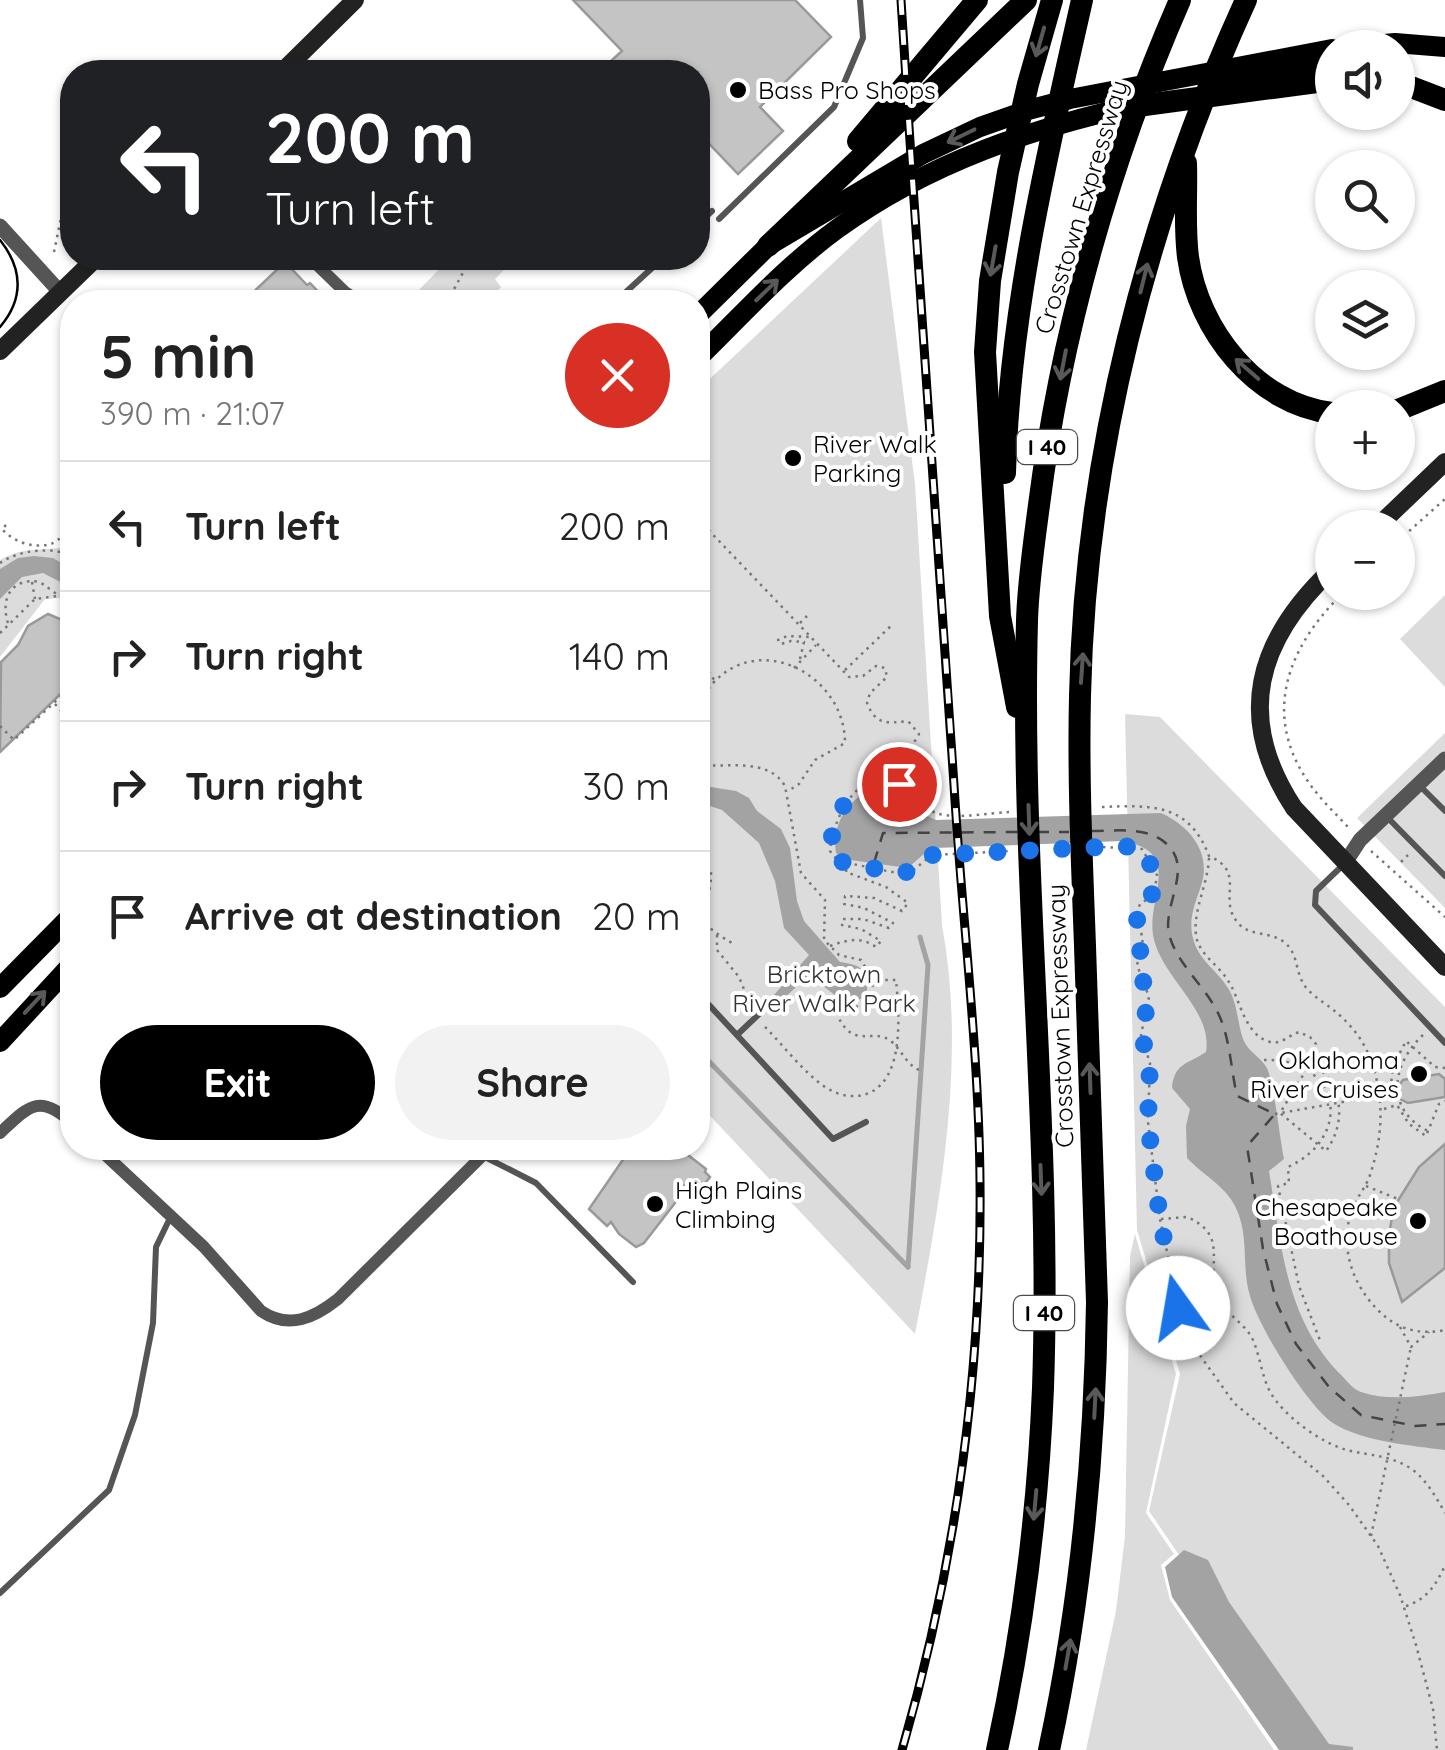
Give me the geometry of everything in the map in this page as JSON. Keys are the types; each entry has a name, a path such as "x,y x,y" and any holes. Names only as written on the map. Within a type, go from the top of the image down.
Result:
{"highway":[{"path":"768,246 978,0"},
{"path":"768,246 1026,0"},
{"path":"1028,767 1000,616 985,352 990,281 1024,101 1052,0"},
{"path":"1000,616 1006,448 1024,283 1046,160 1082,0"},
{"name":"Crosstown Expressway","path":"997,1750 1012,1683 1031,1554 1043,1387 1044,1285 1027,617 1046,456 1065,356 1109,192 1180,0"},
{"name":"Crosstown Expressway","path":"1049,1750 1071,1637 1096,1397 1097,1302 1080,695 1088,579 1118,380 1156,234 1246,0"},
{"path":"1126,107 1315,65"},
{"path":"1415,89 1445,100"},
{"path":"1186,148 1188,258 1203,309 1216,335 1248,372 1272,389 1315,408"},
{"path":"1415,403 1445,391"}],"main road":[{"path":"294,60 355,0"},
{"path":"1415,46 1445,48"},
{"path":"1415,57 1445,60"},
{"path":"710,303 768,246 922,154 980,126 1028,110 1315,64"},
{"path":"710,346 782,275 835,230 882,199 929,172 984,149 1126,107"},
{"path":"62,290 83,270"},
{"path":"0,351 60,292"},
{"path":"1395,510 1445,462"},
{"path":"1315,585 1278,634 1262,685 1261,730 1266,752 1294,808 1445,967"},
{"path":"0,988 60,927"},
{"path":"0,1042 60,977"}],"street":[{"path":"0,226 60,292"},
{"path":"322,270 343,290"},
{"path":"1345,863 1360,840 1445,760"},
{"path":"0,1134 26,1109 42,1104 60,1112"},
{"path":"111,1160 171,1216 261,1311 272,1319 290,1322 314,1316 338,1299 477,1160"}],"lane":[{"path":"720,219 834,107 863,38 860,0"},
{"path":"629,290 650,270"},
{"path":"1418,784 1445,811"},
{"path":"1386,816 1445,876"},
{"path":"1345,863 1316,891 1315,905 1445,1043"},
{"path":"738,1034 776,998"},
{"path":"710,1005 833,1139 866,1122"},
{"path":"500,1160 536,1183 632,1282"},
{"path":"0,1593 109,1490 134,1415 154,1323 156,1247 171,1216"}],"path":[{"path":"54,252 60,223"},
{"path":"1415,526 1445,499"},
{"path":"6,525 2,529 5,534 21,544 54,542 60,537"},
{"path":"710,531 844,672 854,678 876,666 884,668 887,677 870,693 867,703 871,714 887,724 908,721 919,734 886,781"},
{"path":"0,538 5,534"},
{"path":"54,542 60,549"},
{"path":"0,563 19,553 60,550"},
{"path":"31,580 35,599"},
{"path":"8,623 2,609 4,600 21,584 40,582 58,596"},
{"path":"0,632 35,599 58,596"},
{"path":"1327,610 1307,632 1296,652 1285,702 1286,723 1298,765 1320,798 1348,826"},
{"path":"799,624 808,616"},
{"path":"844,672 892,624"},
{"path":"800,659 804,642 782,644 778,640 787,636 811,638"},
{"path":"794,668 817,644"},
{"path":"710,688 714,681 738,666 756,660 811,674 829,691 846,736 840,748 815,760 800,784 786,792"},
{"path":"710,675 714,681"},
{"path":"0,726 14,740 60,697"},
{"path":"54,703 60,709"},
{"path":"900,760 900,776 907,790"},
{"path":"710,765 760,766 779,776 786,792 802,873 824,900 822,928 829,947 839,956 861,960 873,980 871,998 861,1007 851,1006"},
{"path":"1009,851 932,855 911,872 838,861 830,851 839,811 849,796 866,785 886,781 907,790 942,815 1018,811"},
{"path":"1094,808 1155,806 1177,814 1202,836 1209,856 1208,876 1196,918 1196,939 1227,979 1247,1022 1257,1034 1270,1042 1280,1042 1299,1032 1316,1044 1310,1062 1278,1114"},
{"path":"1104,847 1142,849 1156,875 1155,888 1150,898 1140,904 1136,916 1143,939 1137,965 1149,997 1141,1035 1150,1063 1148,1122 1160,1219 1178,1308 1207,1367 1243,1412 1323,1476 1371,1536 1404,1606 1427,1684 1437,1750"},
{"path":"1209,856 1223,862 1231,876 1228,896 1241,926 1283,941 1294,953 1303,985 1358,1033 1378,1085 1381,1134 1349,1219 1347,1248 1352,1272 1370,1302 1399,1326 1411,1347"},
{"path":"1376,857 1445,917"},
{"path":"829,947 847,940 860,940 876,947 880,941 842,925 842,919 890,928 893,923 864,908 844,904 845,896 874,898 902,910 908,903 886,887 846,872 847,863"},
{"path":"710,928 734,944"},
{"path":"717,934 717,950 742,983 755,1018 824,1086 847,1096 863,1095 892,1074 899,1027 896,980 873,980"},
{"path":"840,998 835,1010 847,1030 861,1038 885,1038 908,1064 919,1070"},
{"path":"1428,1131 1407,1116 1396,1093 1398,1069 1412,1045 1430,1028"},
{"path":"1378,1085 1391,1084 1393,1066 1406,1041 1434,1067 1445,1068"},
{"path":"1264,1060 1291,1062 1306,1068 1325,1088 1331,1105 1330,1126 1318,1145 1288,1168 1290,1183 1278,1186 1299,1286 1321,1342"},
{"path":"1278,1114 1326,1151 1334,1140 1340,1104 1330,1081 1310,1062"},
{"path":"1278,1114 1396,1093"},
{"path":"1381,1110 1397,1105 1417,1131 1426,1136 1440,1104 1445,1102"},
{"path":"1365,1185 1398,1199"},
{"path":"1160,1219 1187,1216 1210,1234 1219,1300 1251,1336 1265,1382 1277,1402 1333,1444 1385,1457 1411,1469 1425,1482 1445,1513"},
{"path":"1399,1326 1429,1332 1445,1330"},
{"path":"1371,1536 1411,1347 1429,1332"},
{"path":"1404,1606 1426,1595 1445,1566"}],"green space":[{"name":"Bricktown River Walk Park","path":"881,218 915,484 942,925 952,1027 941,1182 915,1334 710,1116 710,379"},
{"path":"438,270 504,270 495,279 501,287 498,290 419,290"},
{"path":"60,547 60,598 45,599 0,657 0,560 24,551"},
{"path":"1445,595 1445,687 1400,639"},
{"path":"1125,714 1160,717 1445,1007 1445,1750 1312,1750 1149,1511 1180,1374 1137,1230"},
{"path":"1445,733 1445,908 1357,818"},
{"path":"1135,1234 1176,1374 1146,1513 1174,1554 1161,1565 1170,1600 1274,1750 1086,1750 1116,1611 1125,1536 1130,1256"}],"shaded area":[{"path":"18,558 53,558 60,562 60,582 43,573 22,577 0,599 0,569"},
{"path":"877,786 905,792 923,814 936,820 1161,813 1189,833 1201,852 1204,874 1192,918 1195,946 1228,988 1243,1039 1267,1068 1272,1086 1284,1159 1269,1171 1282,1251 1296,1303 1320,1350 1358,1391 1392,1397 1445,1392 1445,1450 1372,1438 1333,1423 1298,1384 1263,1326 1247,1285 1240,1217 1231,1199 1187,1158 1190,1109 1172,1088 1173,1080 1179,1069 1206,1052 1206,1036 1202,1021 1165,965 1153,935 1159,878 1153,855 1123,841 935,848 908,868 843,859 836,853 835,842 844,812 858,797"},
{"path":"710,787 736,791 749,798 757,811 781,829 790,848 797,901 804,921 840,962 864,971 868,981 865,998 845,1003 809,975 780,1002 774,995 809,955 784,928 775,881 759,843 722,810 710,806"},
{"path":"1184,1550 1208,1560 1229,1602 1329,1744 1353,1750 1279,1750 1172,1597 1165,1567"}],"building":[{"name":"Bass Pro Shops","path":"573,0 795,0 831,37 760,107 783,131 738,174 710,145 710,60 612,60 622,51"},
{"path":"277,270 293,270 317,290 256,290"},
{"path":"48,614 60,619 60,694 0,752 1,662 18,645 28,626"},
{"path":"1439,1074 1445,1079 1445,1097 1408,1103 1400,1099 1397,1088 1403,1080"},
{"name":"Chesapeake Boathouse","path":"1445,1144 1445,1268 1402,1302 1389,1263 1394,1207 1419,1167"},
{"name":"High Plains Climbing","path":"623,1160 694,1160 710,1177 698,1192 680,1184 675,1203 644,1243 636,1247 611,1222 607,1226 589,1209"}],"waterway":[{"path":"908,1267 928,965 920,937"},
{"path":"710,1062 908,1267"}],"ferry route":[{"path":"1092,831 1124,830 1156,836 1177,859 1168,924 1173,945 1222,1022 1237,1096 1275,1114 1247,1146 1263,1249 1277,1304 1296,1344 1329,1387 1361,1415 1415,1426 1445,1424"},
{"path":"874,863 883,833 1019,832"},
{"path":"1037,832 1069,832"}],"tram line":[{"path":"0,240 13,262 18,284 13,306 0,327"}],"railway":[{"path":"901,0 980,1182 976,1326 962,1469 937,1611 902,1750"}],"place":[{"name":"Bass Pro Shops","path":"738,90"},
{"name":"River Walk Parking","path":"793,458"},
{"name":"Oklahoma River Cruises","path":"1419,1074"},
{"name":"High Plains Climbing","path":"655,1204"},
{"name":"Chesapeake Boathouse","path":"1418,1221"}],"route":[{"path":"899,784 886,781 866,785 849,796 832,831 832,856 838,861 892,872 911,872 932,855 1123,846 1142,849 1150,860 1156,875 1155,888 1150,898 1140,904 1136,916 1143,939 1137,965 1149,997 1141,1035 1150,1063 1148,1122 1160,1219 1178,1308"}]}
